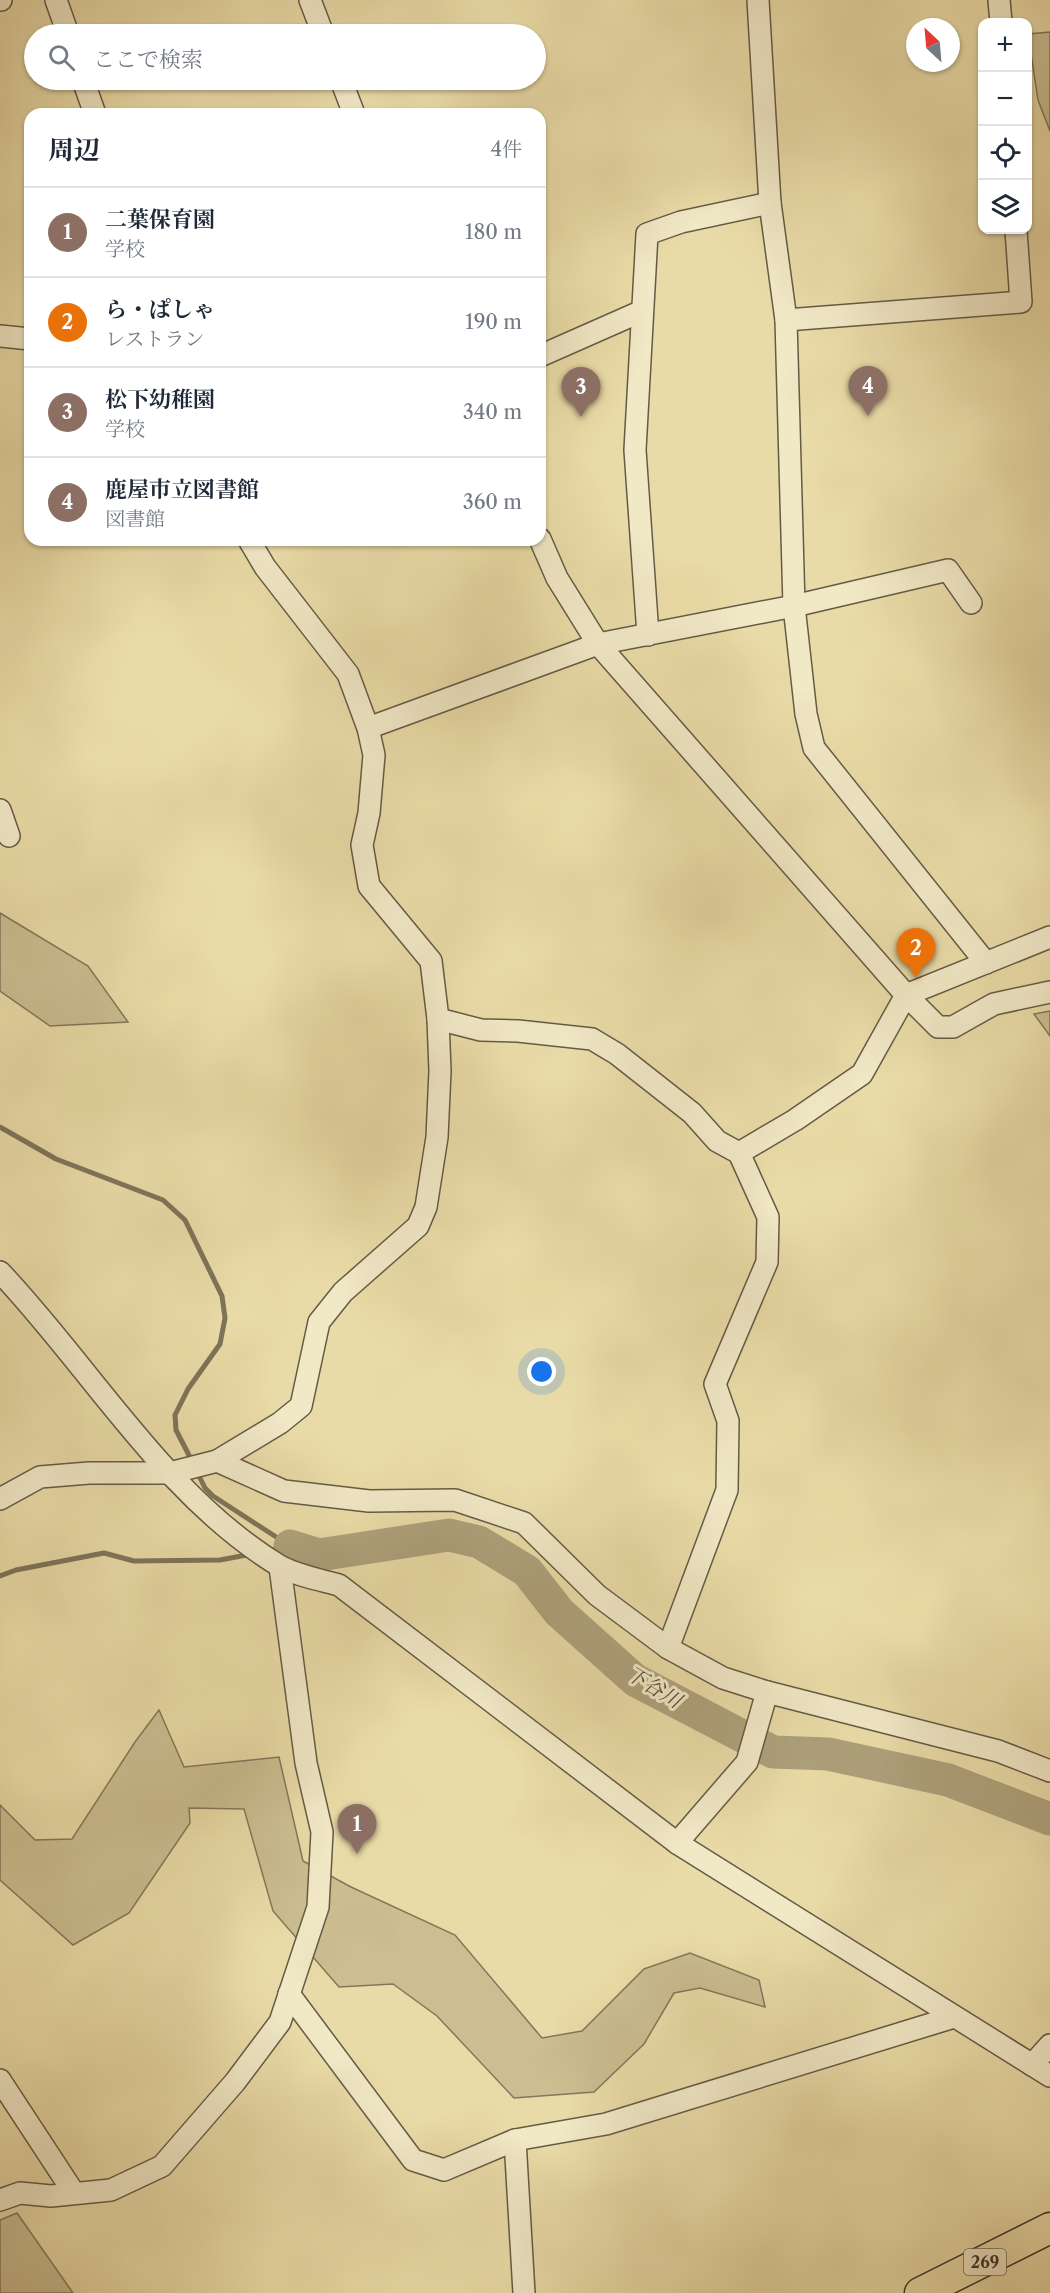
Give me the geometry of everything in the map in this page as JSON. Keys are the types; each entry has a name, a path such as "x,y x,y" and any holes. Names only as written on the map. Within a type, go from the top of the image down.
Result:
{"highway":[{"name":"269","path":"920,2293 1050,2231"}],"street":[{"path":"56,0 64,24"},
{"path":"310,0 319,24"},
{"path":"758,0 770,203 786,320 794,606 806,714 814,748 986,963"},
{"path":"999,0 1000,18"},
{"path":"87,90 93,108"},
{"path":"345,90 352,108"},
{"path":"648,635 635,450 647,234 681,222 770,203"},
{"path":"786,320 1021,302 1016,234"},
{"path":"546,353 642,311"},
{"path":"0,336 24,338"},
{"path":"0,1499 40,1478 89,1473 170,1473 217,1461 280,1422 301,1406 319,1322 343,1292 418,1226 426,1207 437,1137 440,1071 438,1019 431,961 369,886 362,845 369,813 374,755 368,728 348,674 265,567 253,546"},
{"path":"543,546 556,578 598,645 906,995 938,1027 953,1028 994,1004 1050,992"},
{"path":"368,728 598,645 794,606 948,570 971,603"},
{"path":"0,810 9,836"},
{"path":"739,1154 795,1120 862,1074 906,995 1050,937"},
{"path":"438,1019 481,1030 518,1031 592,1039 626,1061 692,1113 717,1140 739,1154 768,1217 767,1262 715,1384 728,1421 727,1490 668,1648"},
{"path":"0,1272 32,1305 170,1473 226,1527 280,1567 339,1585 677,1843 1050,2076"},
{"path":"217,1461 284,1491 369,1501 455,1500 524,1523 597,1595 668,1648 723,1678 767,1692 998,1751 1050,1771"},
{"path":"0,2200 20,2193 51,2196 111,2190 162,2166 235,2082 280,2022 318,1907 322,1832 306,1763 280,1567"},
{"path":"677,1843 747,1762 767,1692"},
{"path":"289,1994 413,2160 444,2170 515,2140 606,2124 954,2017"},
{"path":"1032,2065 1050,2044"},
{"path":"0,2080 74,2193"},
{"path":"515,2140 524,2293"}],"shaded area":[{"path":"1050,32 1050,131 1038,100 1032,60 1032,34"},
{"path":"0,913 88,966 128,1022 50,1026 0,991"},
{"path":"1050,1011 1050,1036 1034,1014"},
{"path":"159,1710 184,1767 279,1757 303,1861 351,1887 455,1935 542,2038 582,2031 644,1969 690,1953 759,1980 765,2007 700,1988 674,1993 644,2044 594,2092 514,2098 437,2016 393,1984 339,1987 273,1911 244,1809 189,1808 190,1823 129,1913 73,1945 0,1880 0,1805 35,1840 72,1839 135,1742"},
{"path":"17,2213 73,2293 0,2293 0,2220"}],"waterway":[{"path":"0,1127 56,1159 163,1200 185,1220 222,1296 225,1318 220,1344 188,1389 175,1415 176,1430 193,1463"},
{"path":"197,1472 205,1488 213,1496 290,1546"},
{"name":"下谷川","path":"290,1546 319,1555 449,1535 479,1542 527,1571 559,1612 635,1680 773,1752 828,1754 948,1780 1050,1819"},
{"path":"267,1551 290,1546"},
{"path":"0,1576 16,1570 104,1553 134,1561 220,1560 252,1554"}],"place":[{"name":"鹿屋市立図書館","path":"868,416"},
{"name":"松下幼稚園","path":"581,417"},
{"name":"ら・ぱしゃ","path":"916,978"},
{"name":"二葉保育園","path":"357,1854"}]}
